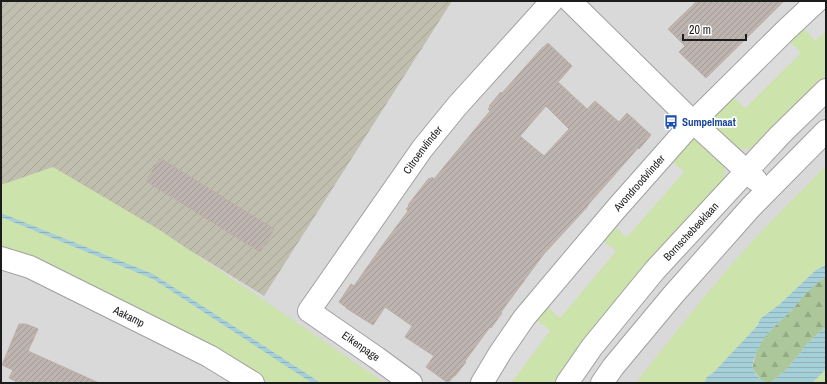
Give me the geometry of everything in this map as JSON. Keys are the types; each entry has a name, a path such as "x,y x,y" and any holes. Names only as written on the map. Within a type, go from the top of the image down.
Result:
{"street":[{"name":"Citroenvlinder","path":"309,311 422,149 457,106 552,1"},
{"path":"570,1 693,122 767,191"},
{"name":"Avondroodvlinder","path":"482,383 524,318 616,209 693,122 817,1"},
{"name":"Bornschebeeklaan","path":"567,383 592,348 655,270 780,135 826,90"},
{"path":"602,383 613,367 673,295 751,207 826,131"},
{"name":"Aakamp","path":"1,258 30,267 209,356 253,383"},
{"name":"Eikenpage","path":"309,311 411,383"}],"shaded area":[{"path":"1,1 826,1 826,383 1,383"},
{"path":"1,1 452,1 264,296 201,257 52,176 1,195"},
{"path":"826,5 826,31 815,41 802,26"},
{"path":"788,40 801,53 745,108 732,95"},
{"path":"670,160 684,172 627,237 613,224"},
{"path":"600,238 616,251 560,318 546,305"},
{"path":"535,319 550,330 511,383 489,383"}],"green space":[{"path":"802,26 815,41 826,31 826,84 756,148 739,149 717,130 714,125 716,113 732,95 745,108 801,53 788,40"},
{"path":"689,141 700,141 724,166 724,181 561,383 511,383 550,331 535,319 546,305 560,317 616,251 600,238 613,224 626,237 684,172 670,160"},
{"path":"826,166 826,265 816,270 780,304 760,319 758,325 714,372 706,378 705,383 636,383 726,271 766,226"},
{"path":"53,167 158,229 385,383 321,383 153,274 1,213 1,185"},
{"path":"1,217 153,279 312,383 270,383 185,333 1,247"},
{"path":"826,277 826,326 805,346 786,370 770,383 761,380 753,369 753,365 757,350 763,339 812,287"},
{"path":"826,369 826,383 812,383"}],"water":[{"path":"1,213 153,274 321,383 312,383 153,279 1,217"},
{"path":"826,265 826,277 807,292 793,309 774,327 764,338 757,351 753,364 753,370 760,379 770,383 705,383 706,378 714,372 758,325 760,319 780,304 816,270"},
{"path":"826,326 826,369 812,383 770,383 786,370 805,346"}],"building":[{"path":"697,1 784,1 706,78 679,52 685,46 668,29"},
{"path":"548,43 572,66 558,82 587,109 595,101 619,122 627,113 651,135 543,255 491,328 490,327 465,361 466,362 448,383 426,367 434,356 405,337 412,326 385,307 373,325 339,302 351,284 354,286 408,211 406,209 409,206 408,205 429,178 430,179 432,177 434,179 490,111 488,109 490,107 489,106","holes":["546,106 569,129 544,156 520,136"]},
{"path":"160,158 274,229 260,252 146,181"},
{"path":"19,324 26,324 38,329 28,351 99,383 19,383 9,378 13,370 2,365"}],"place":[{"name":"Sumpelmaat","path":"671,122"}]}
